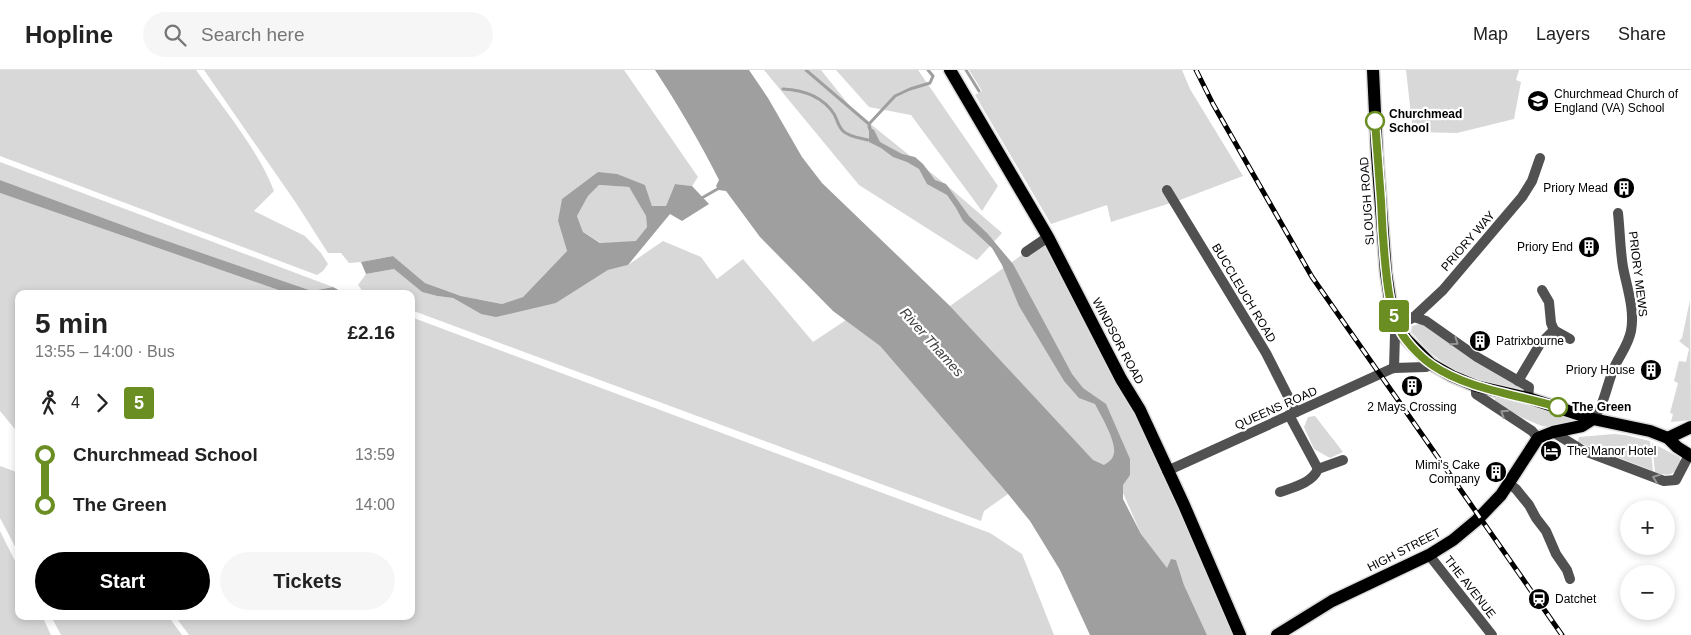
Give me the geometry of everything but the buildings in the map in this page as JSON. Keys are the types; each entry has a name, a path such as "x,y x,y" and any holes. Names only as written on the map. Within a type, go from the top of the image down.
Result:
{"main road":[{"name":"WINDSOR ROAD","path":"950,70 1048,237 1121,379 1140,410 1184,505 1240,635"},
{"name":"SLOUGH ROAD","path":"1373,70 1383,240 1392,312 1398,328"},
{"path":"1398,328 1406,339 1431,364 1452,376 1476,386 1528,398 1593,419 1638,427 1668,438 1690,456"},
{"path":"1538,438 1553,432 1582,426 1593,419"},
{"path":"1668,438 1691,427"},
{"name":"HIGH STREET","path":"1277,635 1332,601 1428,555 1465,532 1501,495 1538,438"}],"street":[{"name":"PRIORY WAY","path":"1398,328 1414,317 1443,290 1522,197 1532,181 1540,158"},
{"name":"BUCCLEUCH ROAD","path":"1167,190 1266,353 1318,469"},
{"name":"PRIORY MEWS","path":"1593,419 1600,410 1617,358 1629,341 1632,323 1618,213"},
{"path":"1026,252 1048,237"},
{"path":"1542,290 1549,302 1551,323 1554,330 1570,339"},
{"path":"1414,317 1426,321 1477,357 1529,387 1528,398"},
{"path":"1394,368 1395,335 1398,328"},
{"path":"1518,381 1540,344 1554,330"},
{"name":"QUEENS ROAD","path":"1167,471 1394,368 1426,367 1431,364"},
{"path":"1476,386 1476,394 1532,430 1538,438"},
{"path":"1553,432 1582,450 1664,481 1676,480 1690,456"},
{"path":"1280,492 1298,486 1315,477 1318,469 1343,460"},
{"path":"1508,483 1516,489 1529,505 1536,518 1546,530 1556,554 1567,570 1570,579"},
{"name":"THE AVENUE","path":"1428,555 1492,635"}],"shaded area":[{"path":"0,70 196,70 249,144 274,191 254,211 305,236 321,253 328,264 317,275 0,156"},
{"path":"204,70 624,70 698,177 692,186 675,184 666,206 652,206 645,185 598,172 558,221 567,251 523,297 502,304 461,296 425,283 393,256 349,263 341,253 328,253 296,203"},
{"path":"764,70 821,70 853,110 950,188 1002,233 977,260 859,185"},
{"path":"836,70 918,70 998,186 982,211 911,115 869,107"},
{"path":"969,70 1182,70 1190,89 1243,176 1180,200 1111,222 1107,205 1051,224 975,95 982,91"},
{"path":"1406,70 1519,70 1516,80 1521,82 1514,119 1457,133 1413,132"},
{"path":"0,162 333,287 309,290 144,233 0,180"},
{"path":"599,185 629,187 646,216 647,227 636,242 601,243 583,232 577,216 588,196"},
{"path":"0,193 279,290 15,290 15,429 0,411"},
{"path":"1048,237 1140,410 1237,635 1207,635 1184,585 1176,560 1167,569 1141,534 1123,493 950,306"},
{"path":"663,241 701,257 717,279 743,259 813,342 846,320 880,346 1008,494 984,511 981,521 415,311 415,290 362,290 358,285 366,274 394,269 422,292 453,298 481,314 556,303 608,270 628,265"},
{"path":"1690,300 1691,420 1671,422 1673,414 1670,413 1678,383 1674,381 1679,361 1686,362 1689,349 1679,341 1682,338"},
{"path":"415,318 990,533 1022,554 1054,635 189,635 178,620 415,620"},
{"path":"1422,323 1523,387 1523,390 1499,386 1452,368 1429,352 1411,332 1412,326"},
{"path":"1496,396 1573,418 1571,421 1549,427 1542,426 1494,402"},
{"path":"1315,416 1343,452 1330,458 1314,449 1304,427 1308,417"},
{"path":"1614,434 1650,441 1653,471 1578,442 1579,437"},
{"path":"1652,443 1679,457 1682,462 1674,473 1664,475 1655,472"},
{"path":"0,466 15,472 15,546 0,518"},
{"path":"0,531 15,561 15,620 44,620 51,635 0,635"},
{"path":"53,620 171,620 182,635 61,635"}],"water":[{"name":"River Thames","path":"655,70 749,70 768,98 802,157 822,183 950,306 1093,460 1104,465 1113,457 1114,448 1104,421 1095,404 1079,398 1064,381 1019,306 1002,265 992,248 963,221 947,195 927,184 919,169 893,157 869,142 867,126 874,130 880,142 902,154 915,157 935,180 946,184 969,216 987,233 1013,264 1072,374 1083,388 1106,404 1130,459 1130,475 1123,485 1123,499 1141,534 1167,568 1171,559 1176,560 1184,585 1207,635 1090,635 1060,570 1030,521 1008,494 880,346 833,311 760,237 726,191 719,190 716,186 719,180 712,166"},
{"path":"598,172 617,174 645,185 652,206 666,206 675,184 692,186 709,204 682,221 670,214 628,265 608,270 556,303 496,317 481,314 453,298 422,292 394,269 366,274 361,262 393,256 425,283 461,296 502,304 523,297 567,251 558,221 562,199","holes":["599,185 629,187 646,216 647,227 636,241 600,243 583,232 577,216 588,196"]},
{"path":"0,180 144,233 309,290 279,290 0,193"},
{"path":"333,287 338,290 317,290"}],"waterway":[{"path":"806,70 869,124 870,128"},
{"path":"869,124 895,96 930,83 933,76 928,70"},
{"path":"966,70 979,91"},
{"path":"783,89 798,91 818,99 834,114 845,133 868,140"},
{"path":"700,199 721,187"}],"railway":[{"path":"1196,70 1213,104 1312,277 1562,635"}],"bus line":[{"name":"5","path":"1375,121 1383,240 1389,294 1397,326 1420,354 1431,364 1452,376 1476,386 1558,407"}],"place":[{"name":"Churchmead Church of England (VA) School","path":"1538,101"},
{"name":"Churchmead School","path":"1375,121"},
{"name":"Priory Mead","path":"1624,188"},
{"name":"Priory End","path":"1589,247"},
{"name":"Patrixbourne","path":"1480,341"},
{"name":"Priory House","path":"1651,370"},
{"name":"2 Mays Crossing","path":"1412,386"},
{"name":"The Green","path":"1558,407"},
{"name":"The Manor Hotel","path":"1551,451"},
{"name":"Mimi's Cake Company","path":"1496,472"},
{"name":"Datchet","path":"1539,599"}]}
